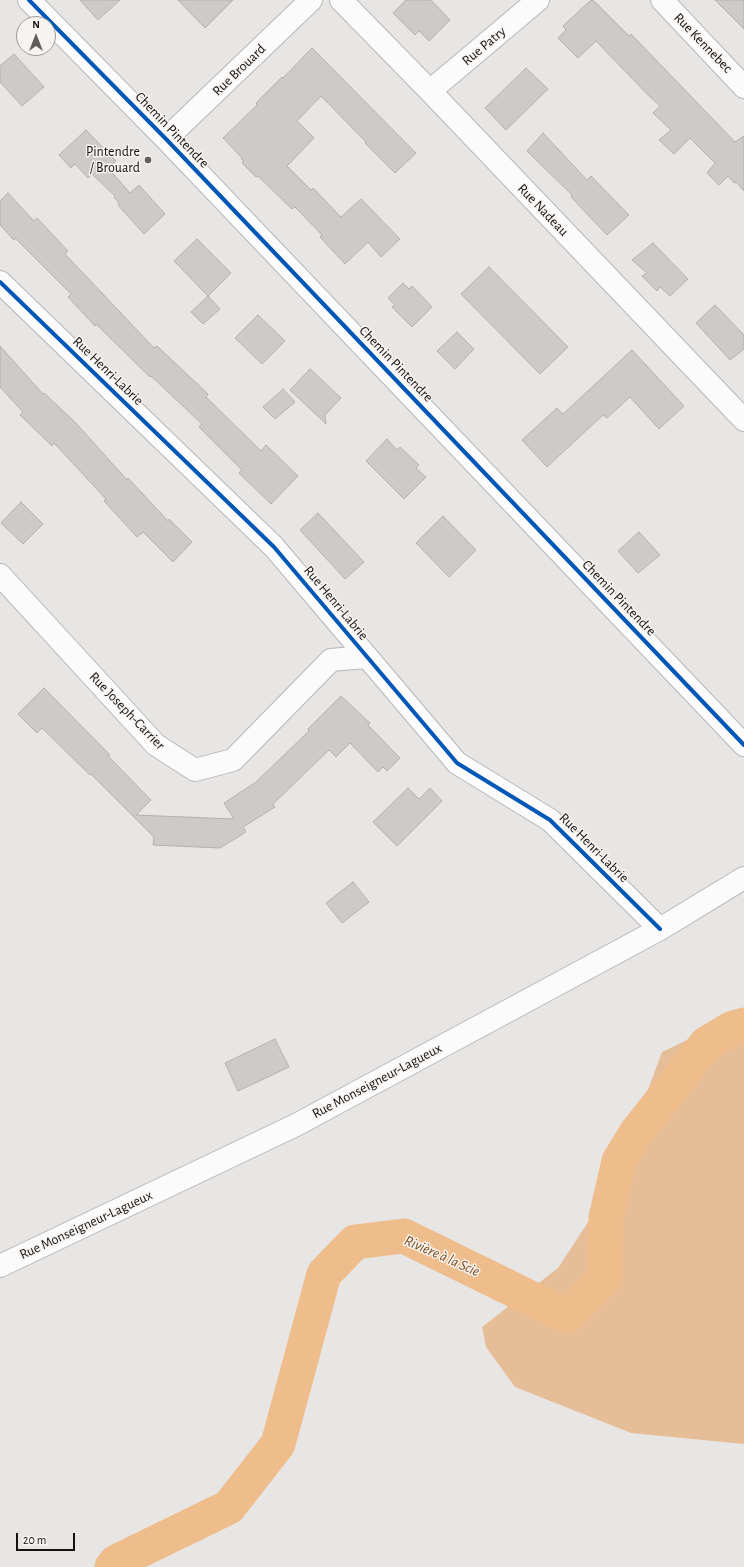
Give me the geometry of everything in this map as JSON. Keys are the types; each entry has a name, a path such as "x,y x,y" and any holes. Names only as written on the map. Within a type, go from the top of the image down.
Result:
{"street":[{"name":"Chemin Pintendre","path":"29,0 166,139 744,745"},
{"name":"Rue Brouard","path":"166,139 311,0"},
{"name":"Rue Nadeau","path":"341,0 430,91 744,420"},
{"name":"Rue Patry","path":"430,91 538,0"},
{"name":"Rue Kennebec","path":"662,0 744,87"},
{"name":"Rue Henri-Labrie","path":"0,282 274,547 458,763 550,820 660,929"},
{"name":"Rue Joseph-Carrier","path":"0,575 156,745 195,770 233,760 331,660 366,656"},
{"name":"Rue Monseigneur-Lagueux","path":"0,1266 296,1125 660,929 744,878"}],"shaded area":[{"path":"744,1013 744,1444 631,1433 515,1387 486,1347 482,1327 558,1268 613,1184 662,1052"}],"building":[{"path":"80,0 120,0 98,20"},
{"path":"178,0 233,0 205,28"},
{"path":"406,0 431,0 450,20 429,41 419,31 415,35 393,13"},
{"path":"591,0 593,0 629,36 631,34 735,142 744,136 744,191 728,176 719,185 707,173 715,163 690,138 674,154 659,140 671,130 653,113 660,106 596,41 578,58 558,38 566,30 563,26"},
{"path":"715,0 744,0 744,29"},
{"path":"312,48 416,153 395,173 321,96 297,121 314,138 287,166 311,190 313,188 341,217 361,199 400,239 381,257 368,242 345,264 320,237 322,235 295,207 292,209 258,176 256,177 242,163 244,161 241,159 242,158 223,138"},
{"path":"14,54 44,87 22,106 0,82 0,66"},
{"path":"526,68 548,89 506,130 485,108"},
{"path":"86,130 116,161 108,168 130,193 139,185 165,214 144,234 118,205 119,203 114,197 115,196 92,174 88,178 75,164 71,168 59,155"},
{"path":"543,133 587,180 591,176 629,215 607,235 571,197 572,195 527,151"},
{"path":"8,193 34,221 37,218 68,251 65,254 154,348 157,346 208,394 206,397 261,451 266,445 298,476 271,504 239,473 242,470 199,427 202,424 151,376 150,377 96,324 95,326 68,297 71,294 0,225 0,201"},
{"path":"197,239 231,273 208,296 174,261"},
{"path":"653,243 688,279 670,296 660,287 657,291 642,276 647,273 632,260"},
{"path":"489,267 568,347 540,374 461,294"},
{"path":"403,283 409,289 412,286 432,307 412,327 392,307 395,305 388,298"},
{"path":"208,296 220,309 203,324 191,312"},
{"path":"715,305 744,335 744,349 730,360 696,323"},
{"path":"258,315 285,341 262,364 235,338"},
{"path":"457,332 474,349 455,369 437,351"},
{"path":"0,346 43,394 44,393 75,422 127,480 128,478 168,521 169,519 192,542 173,562 143,532 137,537 104,501 106,499 54,443 52,446 20,415 23,412 0,387"},
{"path":"632,350 684,406 659,429 630,397 607,418 603,415 547,467 522,440 557,408 563,414"},
{"path":"310,369 341,398 325,415 326,424 290,390"},
{"path":"283,389 295,402 275,419 263,407"},
{"path":"387,439 397,450 400,447 419,465 416,468 426,477 404,499 366,461"},
{"path":"21,502 43,524 23,544 1,523"},
{"path":"318,513 364,562 345,579 300,530"},
{"path":"443,516 476,550 449,577 416,543"},
{"path":"639,532 660,555 638,573 618,551"},
{"path":"44,688 110,755 108,756 151,800 136,815 234,819 224,803 256,782 309,731 308,729 341,696 370,723 368,725 400,758 387,771 383,767 378,772 350,743 336,757 329,750 273,804 275,807 243,827 246,832 220,848 153,845 154,837 91,774 90,775 42,728 37,733 18,714"},
{"path":"408,788 419,799 430,788 442,801 397,846 373,822"},
{"path":"353,882 369,902 342,923 326,903"},
{"path":"275,1039 289,1067 238,1091 225,1063"}],"waterway":[{"name":"Rivière à la Scie","path":"112,1567 116,1562 229,1507 278,1444 324,1274 355,1242 404,1236 567,1316 605,1278 606,1218 619,1161 636,1133 706,1044 731,1029 744,1025"}],"cycle path":[{"path":"29,0 166,139 744,745"},
{"path":"0,282 274,547 457,763 550,820 660,929"}],"place":[{"name":"Pintendre / Brouard","path":"148,160"}]}
